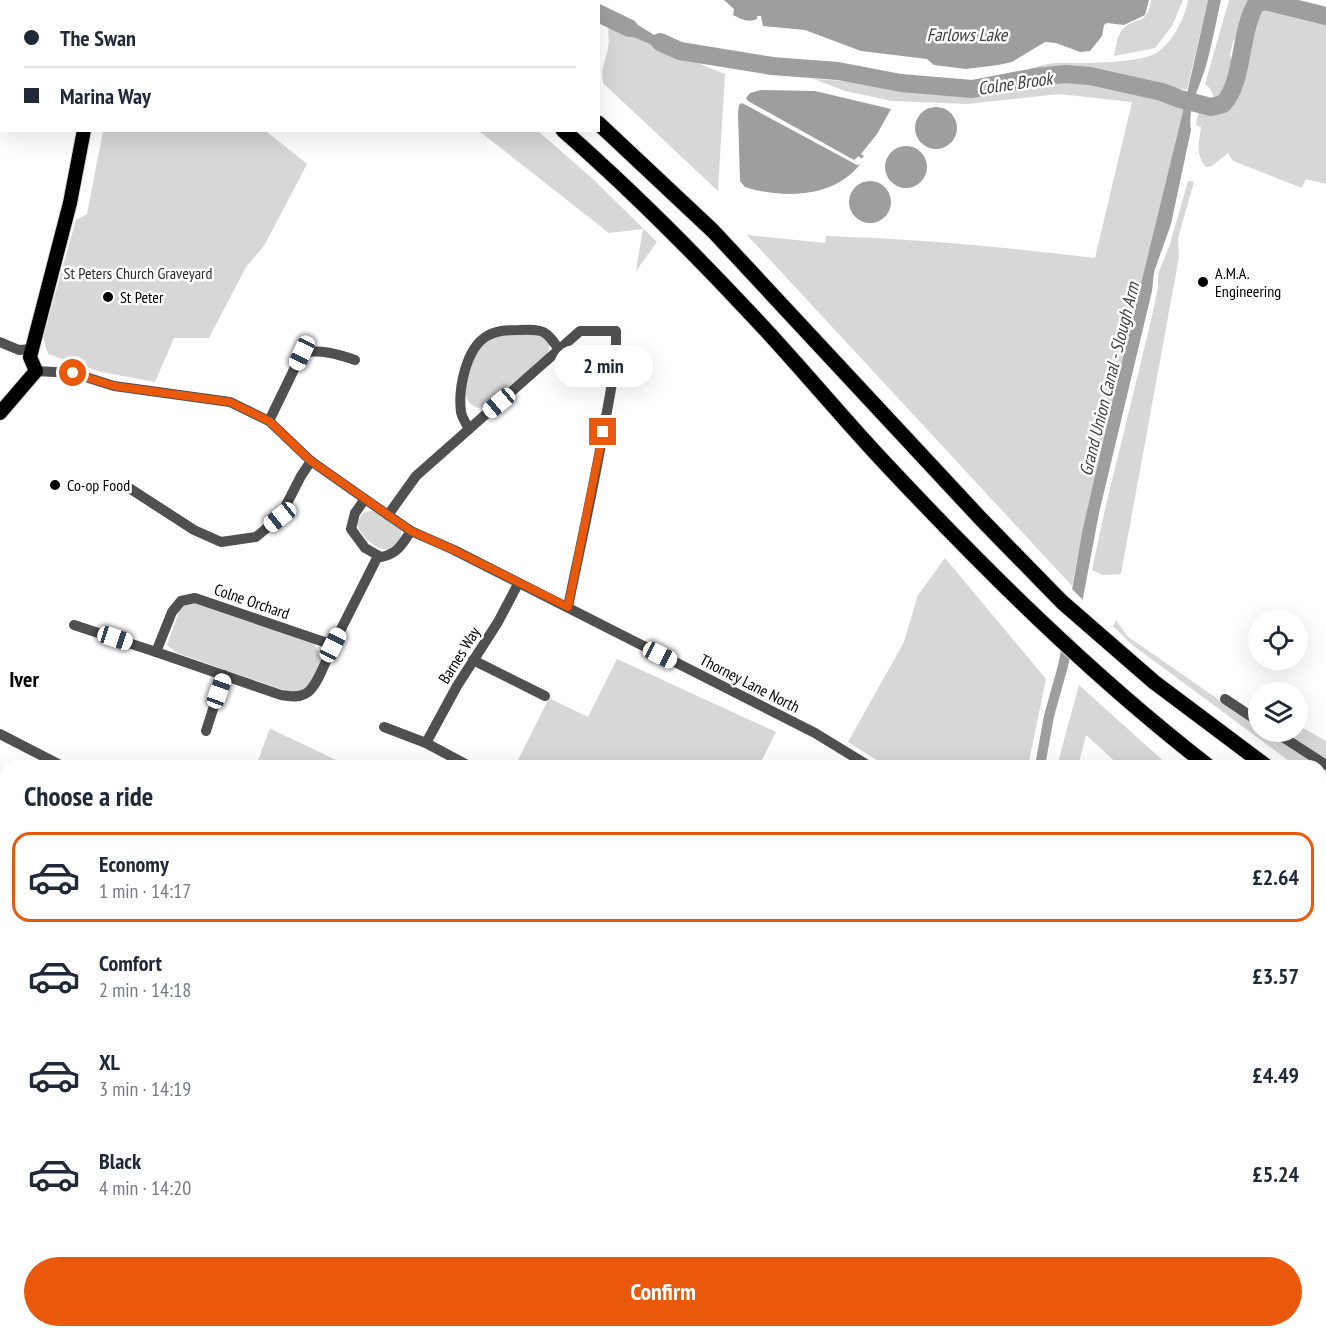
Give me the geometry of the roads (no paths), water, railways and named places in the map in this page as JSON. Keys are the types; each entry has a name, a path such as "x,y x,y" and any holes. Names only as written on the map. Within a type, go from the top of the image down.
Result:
{"highway":[{"path":"600,125 713,231 981,519 1062,602 1154,682 1258,760"},
{"path":"565,132 609,170 749,312 882,460 1056,638 1200,760"}],"main road":[{"path":"0,413 36,371 30,357 70,203 84,132"}],"street":[{"path":"469,429 461,411 462,389 467,363 481,340 502,330 539,329 548,333 560,351"},
{"path":"388,515 416,476 580,331 616,331 617,351 614,374 597,470 568,607"},
{"path":"0,342 19,350 32,349"},
{"path":"269,421 302,353 313,351 341,355 355,360"},
{"name":"Thorney Lane North","path":"36,371 73,373 114,386 230,402 269,421 311,461 411,531 454,550 815,733 859,760"},
{"path":"126,486 194,530 220,542 256,537 280,517 311,461"},
{"path":"365,499 355,513 351,529 365,548 378,556 390,555 401,548 411,531"},
{"path":"74,625 281,695 294,697 305,694 313,687 378,556"},
{"name":"Barnes Way","path":"426,743 519,584"},
{"name":"Colne Orchard","path":"156,652 172,612 182,601 195,598 333,645"},
{"path":"473,660 545,696"},
{"path":"206,731 224,675"},
{"path":"1225,699 1248,714"},
{"path":"384,727 426,743 458,760"},
{"path":"0,734 50,760"},
{"path":"1290,742 1318,760"}],"water":[{"name":"Farlows Lake","path":"724,0 1149,0 1145,15 1124,25 1107,23 1104,25 1102,36 1090,51 1080,52 1056,43 1045,42 1012,62 966,69 934,65 927,59 861,51 805,30 763,26 761,16 748,21 733,15 734,9"},
{"path":"1208,0 1221,0 1206,66 1192,105 1191,130 1171,224 1154,272 1152,291 1099,513 1073,651 1063,642 1082,532"},
{"path":"608,10 625,17 680,51 662,49 609,27"},
{"path":"761,90 815,91 891,109 877,134 861,154 864,156 861,159 859,156 854,160 748,101 746,98 750,93"},
{"path":"742,103 857,165 860,164 837,184 807,193 775,193 745,187 740,181 738,113 739,105"},
{"path":"936,107 944,108 951,113 956,120 956,136 951,143 944,148 936,149 928,148 921,143 916,136 915,128 916,120 921,113 928,108"},
{"path":"906,146 914,147 921,152 926,159 926,175 921,182 914,187 906,188 898,187 891,182 886,175 885,167 886,159 891,152 898,147"},
{"path":"870,181 878,182 885,187 890,194 890,210 885,217 878,222 870,223 862,222 855,217 850,210 849,202 850,194 855,187 862,182"}],"waterway":[{"name":"Colne Brook","path":"660,42 680,51 772,66 838,71 901,83 972,89 1035,77 1066,74 1090,76 1162,92 1211,107 1223,104 1230,95 1256,4 1265,1 1326,16"},
{"name":"Colne Brook","path":"600,14 629,28"},
{"name":"Grand Union Canal - Slough Arm","path":"1041,760 1049,716 1068,641"}],"place":[{"name":"A.M.A. Engineering","path":"1203,282"},
{"name":"St Peter","path":"108,297"},
{"name":"Co-op Food","path":"55,485"}],"district":[{"name":"Iver","path":"24,679"}],"park label":[{"name":"St Peters Church Graveyard","path":"138,273"}]}
